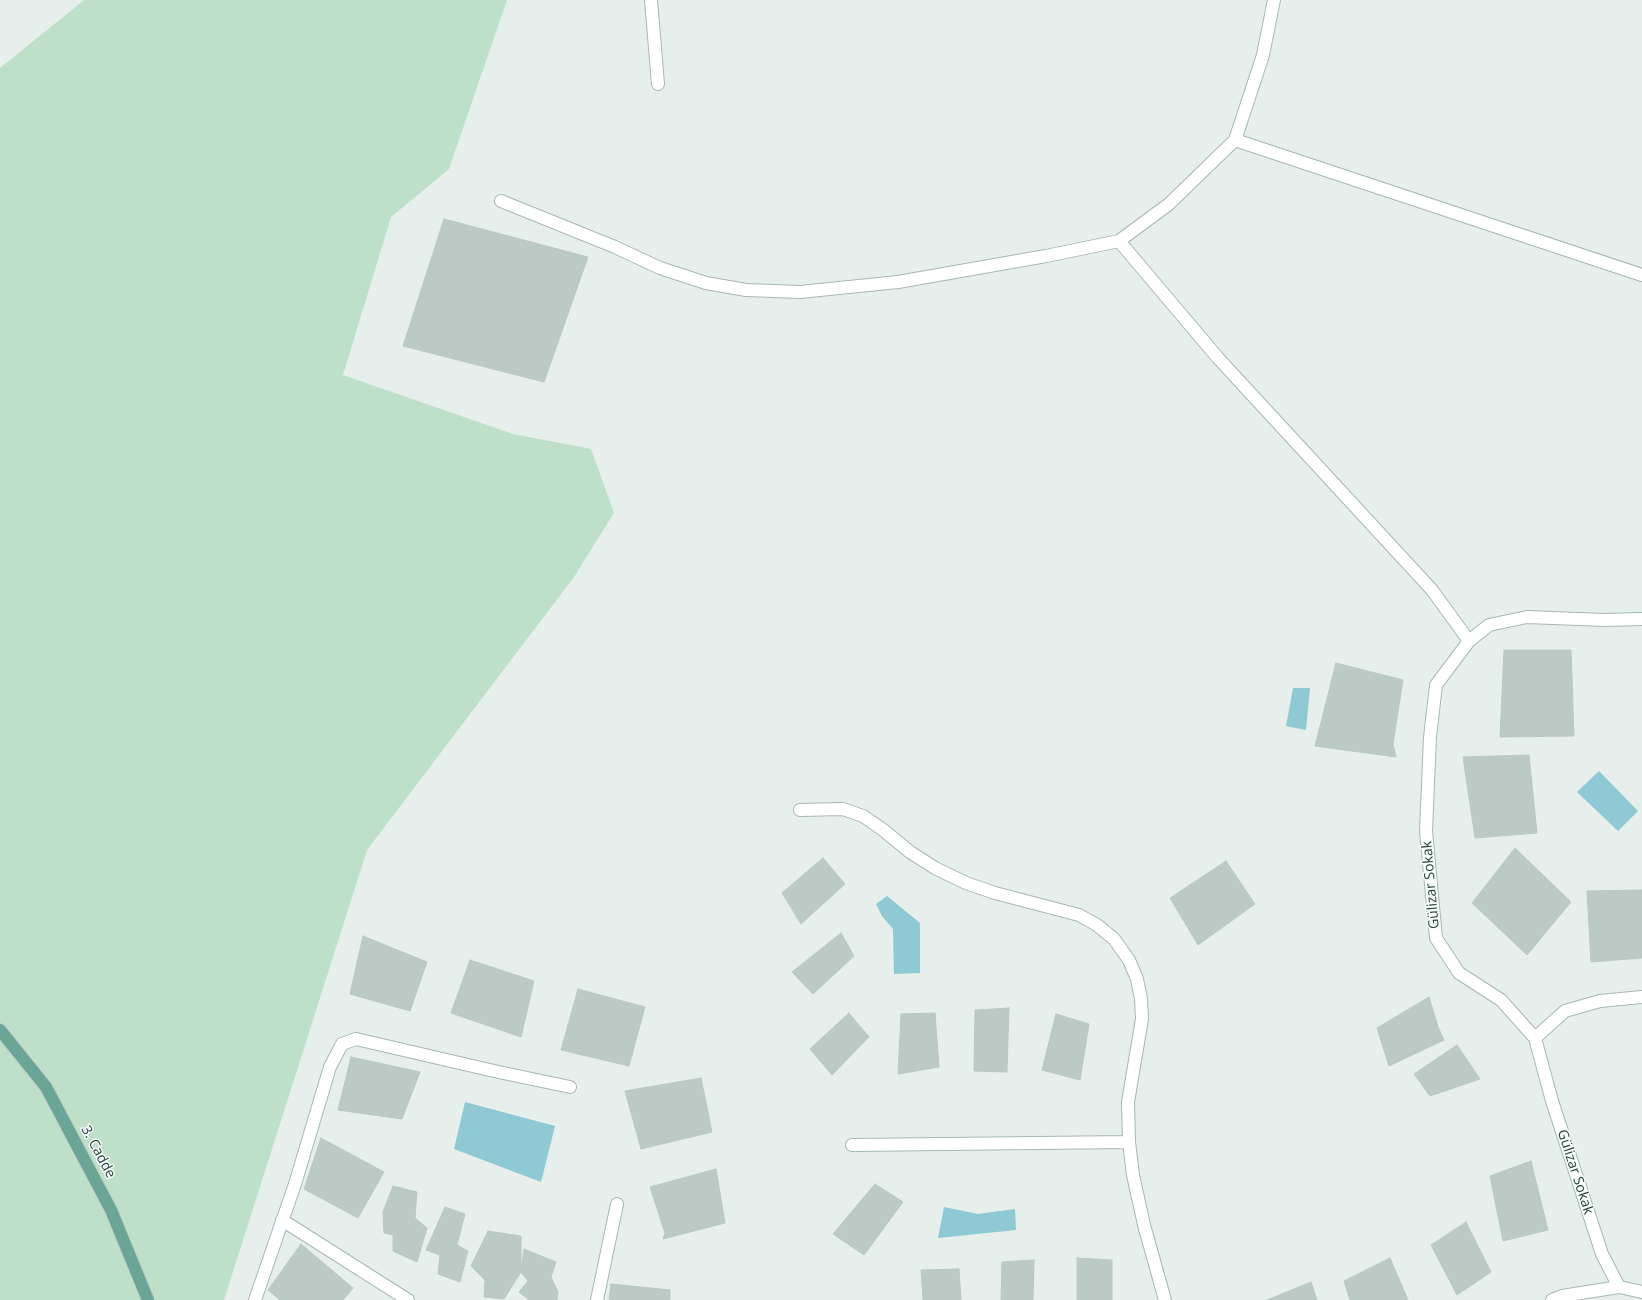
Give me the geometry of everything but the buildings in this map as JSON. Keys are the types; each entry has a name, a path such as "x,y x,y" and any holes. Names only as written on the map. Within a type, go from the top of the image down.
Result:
{"main road":[{"name":"3. Cadde","path":"0,1030 46,1087 111,1210 148,1300"}],"street":[{"path":"651,0 658,84"},
{"path":"502,201 615,247 660,268 706,283 746,290 800,292 898,282 1046,256 1119,241 1169,204 1235,140 1263,55 1274,0"},
{"path":"1235,140 1642,275"},
{"path":"1119,241 1218,358 1432,590 1469,641"},
{"name":"Gülizar Sokak","path":"1619,1287 1602,1254 1552,1101 1535,1038 1501,1000 1459,973 1436,938 1426,831 1430,737 1436,685 1469,641 1489,625 1527,617 1605,620 1642,619"},
{"path":"800,810 843,809 863,816 882,829 910,852 935,868 966,883 995,893 1079,915 1097,925 1114,939 1129,960 1137,979 1141,999 1142,1019 1128,1102 1128,1142 1133,1175 1144,1225 1166,1300"},
{"path":"1535,1038 1565,1012 1600,1001 1642,997"},
{"path":"255,1300 295,1184 330,1068 342,1044 356,1039 570,1087"},
{"path":"852,1145 1128,1142"},
{"path":"597,1300 617,1204"},
{"path":"282,1220 408,1300"},
{"path":"1552,1300 1562,1296 1619,1287 1642,1292"}],"green space":[{"path":"84,0 507,0 449,169 391,217 343,375 513,434 591,449 614,513 574,577 367,850 224,1300 0,1300 0,68"}],"water":[{"path":"1293,688 1310,688 1306,730 1286,726"},
{"path":"1599,771 1638,811 1618,831 1577,792"},
{"path":"887,896 920,923 920,973 894,974 893,929 882,916 876,904"},
{"path":"465,1102 555,1126 541,1182 454,1149"},
{"path":"944,1207 978,1214 1015,1209 1016,1230 938,1238"}]}
